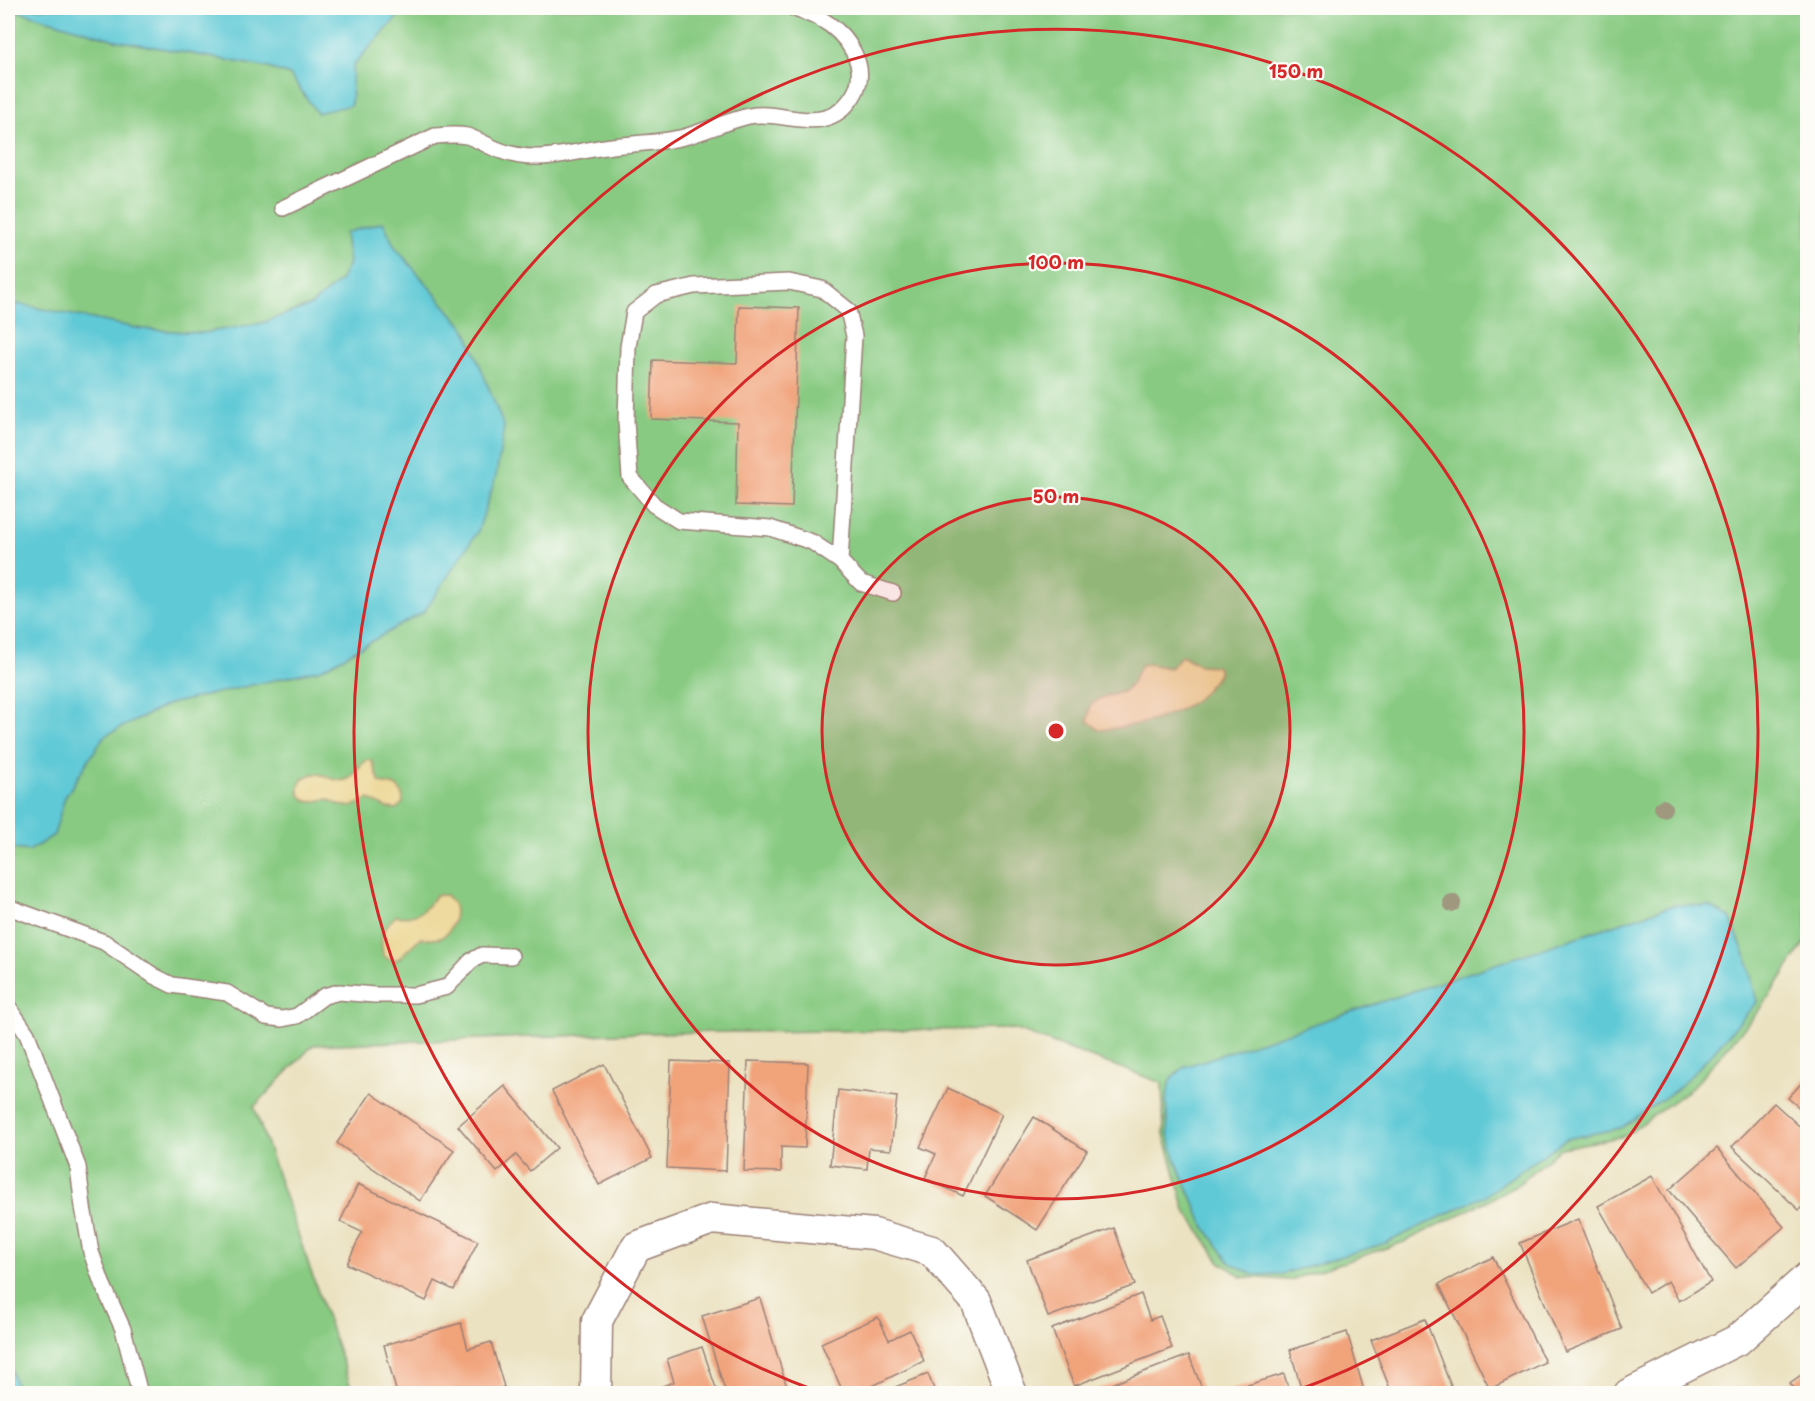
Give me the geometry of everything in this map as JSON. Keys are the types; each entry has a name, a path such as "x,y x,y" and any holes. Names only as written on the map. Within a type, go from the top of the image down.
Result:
{"street":[{"path":"596,1394 597,1321 636,1247 712,1219 874,1234 932,1251 976,1301 1012,1394"},
{"path":"1629,1394 1739,1339 1808,1276"}],"lane":[{"path":"283,208 435,136 455,134 470,137 498,150 519,155 553,156 614,146 656,143 750,116 766,115 804,120 836,115 847,105 856,91 860,74 857,58 848,42 819,18 794,8"},
{"path":"840,561 854,336 848,310 822,289 789,282 694,286 657,295 634,312 628,347 626,422 630,477 654,505 679,520 770,528 812,542 840,561 861,583 893,593"},
{"path":"8,908 104,942 154,976 172,985 227,993 266,1017 282,1019 297,1016 324,996 339,992 415,995 447,987 471,961 482,955 511,956"},
{"path":"8,1006 27,1034 78,1167 82,1207 91,1252 123,1329 140,1394"}],"green space":[{"path":"8,8 1807,8 1807,939 1762,1007 1694,1086 1625,1136 1561,1148 1515,1187 1404,1242 1290,1280 1242,1277 1220,1262 1185,1210 1164,1134 1162,1083 1014,1029 640,1033 313,1045 254,1107 353,1393 8,1393"}],"sand":[{"path":"1182,655 1199,665 1216,666 1219,669 1219,674 1197,699 1163,717 1124,727 1099,730 1088,721 1090,706 1101,698 1125,691 1141,665 1170,668"},
{"path":"368,760 372,761 380,783 396,786 402,793 403,803 396,809 387,808 369,799 351,807 327,799 310,802 299,793 299,785 310,775 320,774 338,780 348,779"},
{"path":"436,895 446,895 453,903 454,918 448,932 438,939 420,938 398,959 390,960 383,956 382,934 387,925 396,916 404,917 420,913"}],"water":[{"path":"8,8 406,8 353,65 351,105 317,113 290,75 265,67 115,40"},
{"path":"383,222 395,247 466,330 504,427 496,476 478,531 424,612 322,669 169,704 104,736 65,797 54,835 29,851 8,848 8,308 18,304 142,329 203,333 262,323 311,305 340,281 349,263 345,233"},
{"path":"1674,905 1708,906 1730,917 1747,960 1757,1002 1677,1089 1621,1128 1566,1139 1484,1196 1386,1243 1282,1274 1254,1275 1230,1263 1204,1226 1176,1161 1168,1134 1166,1101 1170,1080 1184,1067"},
{"path":"8,1359 18,1393 8,1393"}],"building":[{"path":"739,306 799,308 792,507 736,505 738,422 651,419 653,360 737,363"},
{"path":"671,1061 730,1063 726,1171 667,1168"},
{"path":"748,1061 808,1063 805,1148 781,1147 781,1172 744,1171"},
{"path":"604,1064 652,1158 599,1185 552,1091"},
{"path":"1808,1076 1808,1115 1788,1098"},
{"path":"505,1086 557,1148 530,1171 516,1155 497,1172 458,1126"},
{"path":"948,1088 1002,1114 963,1196 925,1178 936,1154 920,1147"},
{"path":"838,1090 897,1097 891,1150 869,1148 867,1169 830,1165"},
{"path":"371,1093 454,1150 420,1201 337,1143"},
{"path":"1774,1103 1808,1134 1808,1201 1799,1210 1732,1147"},
{"path":"1034,1117 1087,1151 1037,1230 985,1196"},
{"path":"1717,1148 1784,1227 1736,1268 1669,1190"},
{"path":"1652,1176 1711,1282 1679,1301 1668,1281 1648,1293 1598,1206"},
{"path":"358,1184 478,1241 454,1290 435,1281 426,1301 347,1264 362,1232 340,1222"},
{"path":"1578,1219 1622,1329 1565,1352 1520,1243"},
{"path":"1114,1228 1135,1285 1048,1317 1027,1260"},
{"path":"1493,1257 1545,1362 1490,1389 1439,1284"},
{"path":"1141,1294 1150,1320 1160,1316 1172,1348 1074,1386 1052,1329"},
{"path":"760,1298 789,1394 726,1394 702,1316"},
{"path":"878,1317 889,1340 910,1330 924,1361 856,1394 844,1394 821,1343"},
{"path":"1425,1319 1454,1394 1392,1394 1371,1340"},
{"path":"461,1323 468,1349 491,1342 504,1387 481,1394 397,1394 384,1345"},
{"path":"1347,1332 1365,1394 1303,1394 1290,1350"},
{"path":"702,1347 718,1394 655,1394 654,1389 674,1382 667,1359"},
{"path":"1189,1355 1204,1394 1088,1394 1088,1393"},
{"path":"1808,1370 1808,1394 1798,1394 1790,1383"},
{"path":"928,1374 936,1394 880,1394 880,1393"},
{"path":"1284,1374 1290,1394 1229,1394 1228,1391"}]}
